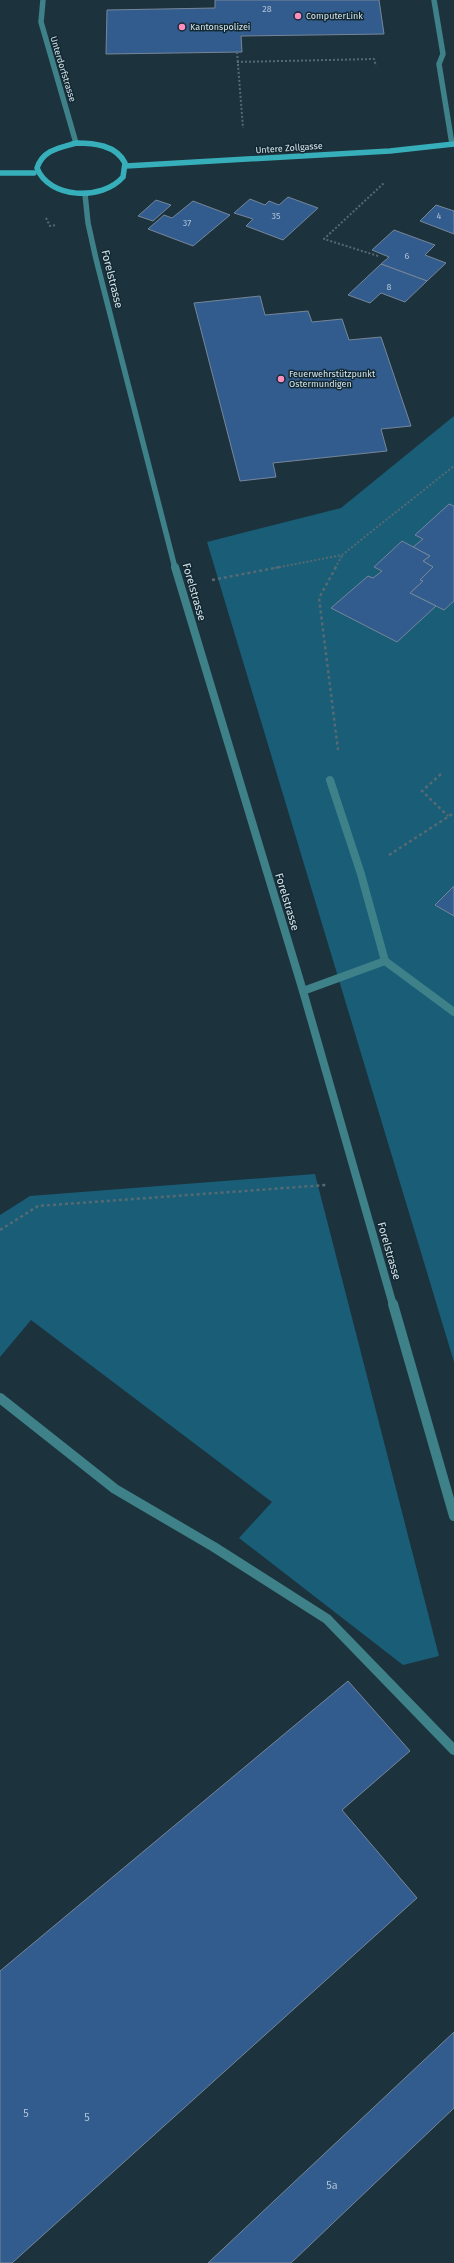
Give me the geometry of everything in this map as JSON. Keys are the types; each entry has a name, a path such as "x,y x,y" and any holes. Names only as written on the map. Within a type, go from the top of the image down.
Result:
{"street":[{"name":"Unterdorfstrasse","path":"43,0 41,22 76,142"},
{"path":"434,0 443,54 439,64 453,144"},
{"path":"76,142 104,146 115,151 123,158 126,166 125,173 110,187 85,194 52,189 38,180 34,172 34,165 44,152 76,142"},
{"name":"Untere Zollgasse","path":"126,166 390,151 453,144"},
{"path":"0,173 34,172"},
{"name":"Forelstrasse","path":"85,194 88,224 96,259 180,586 303,991 454,1516"},
{"path":"330,780 362,874 385,961 454,1012"},
{"path":"303,991 385,961"},
{"path":"0,1398 115,1489 214,1547 326,1619 454,1750"}],"path":[{"path":"237,52 246,160"},
{"path":"237,62 374,59 376,66"},
{"path":"378,256 324,238 390,177 390,151"},
{"path":"330,780 338,752 319,598 342,555 454,466"},
{"path":"180,586 342,555"},
{"path":"441,774 422,791 448,816"},
{"path":"362,874 454,813"},
{"path":"0,1230 38,1206 358,1182"}],"shaded area":[{"path":"454,416 454,1362 207,542 341,508"},
{"path":"315,1174 439,1656 403,1665 239,1538 272,1502 31,1320 0,1357 0,1215 30,1196"}],"building":[{"path":"215,0 379,0 384,34 241,36 242,52 106,54 107,10 215,8"},
{"path":"288,197 318,208 283,240 246,226 253,219 234,213 250,199 265,205 269,201 279,205"},
{"path":"156,200 171,205 153,221 138,216"},
{"path":"193,201 230,215 193,246 148,229 164,215 172,218"},
{"path":"436,205 454,211 454,234 420,221"},
{"path":"394,230 435,245 425,255 446,263 427,281 381,264 389,257 372,250"},
{"path":"381,264 427,281 405,302 381,293 370,303 348,295"},
{"path":"260,296 265,315 308,311 312,322 342,319 349,340 381,337 411,426 381,429 387,451 273,463 276,477 240,481 194,303"},
{"path":"449,504 454,506 454,601 444,610 410,593 423,581 420,580 433,567 423,561 430,556 413,547 423,539 415,535"},
{"path":"402,541 430,556 423,561 433,567 420,580 423,581 410,593 436,606 397,642 331,608 368,576 373,578 382,571 374,567"},
{"path":"454,886 454,916 435,905"},
{"path":"348,1681 410,1751 342,1810 417,1898 12,2263 0,2263 0,1971"},
{"path":"454,2032 454,2108 291,2263 208,2263"}],"place":[{"name":"ComputerLink","path":"298,16"},
{"name":"Kantonspolizei","path":"182,27"},
{"name":"Feuerwehrstützpunkt Ostermundigen","path":"281,379"}]}
